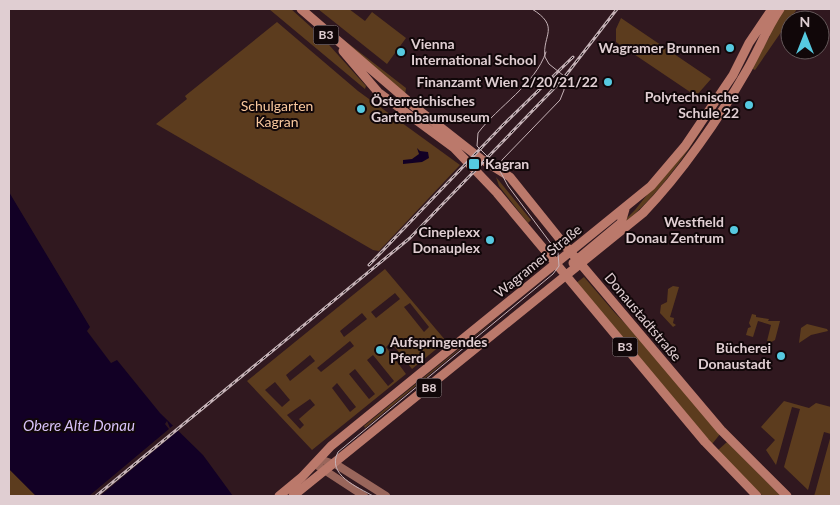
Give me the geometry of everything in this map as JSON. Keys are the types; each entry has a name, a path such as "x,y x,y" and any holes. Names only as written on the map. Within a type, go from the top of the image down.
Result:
{"main road":[{"name":"B3","path":"297,9 340,48 378,92 450,145 484,179 708,445 757,496"},
{"name":"B3","path":"301,9 416,108 496,169 510,177 576,259"},
{"path":"576,259 621,223 625,209 665,171 685,146 733,76 749,43 772,9"},
{"name":"Wagramer Straße","path":"278,496 331,446 556,264 576,259 643,213 675,176 741,79 766,29 780,9"},
{"path":"484,179 496,169"},
{"name":"Wagramer Straße","path":"293,496 566,277 576,259"},
{"name":"Donaustadtstraße","path":"576,259 722,431 787,496"},
{"path":"317,461 334,464 386,496"},
{"path":"317,461 324,472 364,496"}],"green space":[{"path":"269,9 291,9 321,36 366,86 365,89"},
{"path":"318,9 349,9 365,21 372,12 406,38 387,64"},
{"path":"780,14 780,34 755,70 751,68 770,36 767,34"},
{"path":"621,18 711,79 696,96 616,42 616,29"},
{"name":"Schulgarten Kagran","path":"277,22 358,91 460,165 379,251 373,250 156,124 187,99 185,96"},
{"path":"340,37 406,88 405,95"},
{"path":"703,124 704,126 694,141 664,182 641,208 615,230 635,210"},
{"path":"496,177 531,220 528,223 499,186"},
{"path":"385,269 446,341 412,369 391,342 386,347 406,374 312,450 247,381","holes":["395,293 400,299 376,318 371,312","410,303 429,327 424,332 404,307","362,313 367,319 344,337 340,331","350,341 354,346 321,372 317,368","310,355 315,361 290,381 286,375","373,355 394,381 388,386 367,360","355,369 375,394 369,399 349,374","275,382 290,400 282,407 265,390","337,383 356,407 350,412 332,388","310,399 315,405 299,419 304,425 300,429 287,415"]},
{"path":"584,277 648,347 721,433 712,444 578,286 576,283"},
{"path":"673,286 679,287 670,317 674,318 673,323 676,325 673,327 660,313 661,305 667,302 668,289"},
{"path":"507,310 365,428 364,426"},
{"path":"752,314 756,315 756,317 769,319 768,321 780,321 775,340 767,341 771,325 758,321 753,337 746,335 748,328 751,327 749,323"},
{"path":"807,324 827,329 828,331 811,335 799,343 801,328"},
{"path":"784,401 809,408 816,403 831,407 831,434 824,432 808,490 784,467 800,409 792,407 776,465 766,450 775,440 761,427"},
{"path":"831,435 831,496 814,496 815,493"},
{"path":"727,442 781,496 763,496 717,451"},
{"path":"9,469 36,496 9,496"}],"water":[{"path":"417,148 420,151 428,152 429,158 422,162 403,164 403,160 412,159 419,154"},
{"name":"Obere Alte Donau","path":"9,192 90,327 87,331 111,363 117,360 160,413 203,455 233,496 36,496 9,469"}],"pier":[{"path":"167,421 170,428 175,424 180,429 100,496 89,496 169,429 165,424"}],"tram line":[{"path":"373,496 352,484 340,474 335,460 338,452 553,274 559,266 558,253 508,186 500,171 502,160 560,100 564,90 564,76 549,64 545,57 548,26 541,15 532,9"},
{"path":"488,157 477,146 478,133 534,75 546,52"}],"railway":[{"path":"96,496 410,238 563,79 617,9"},
{"path":"369,265 503,125 573,57"}],"place":[{"name":"Wagramer Brunnen","path":"730,48"},
{"name":"Vienna International School","path":"401,52"},
{"name":"Finanzamt Wien 2/20/21/22","path":"608,82"},
{"name":"Polytechnische Schule 22","path":"749,105"},
{"name":"Österreichisches Gartenbaumuseum","path":"361,109"},
{"name":"Kagran","path":"474,164"},
{"name":"Westfield Donau Zentrum","path":"734,230"},
{"name":"Cineplexx Donauplex","path":"490,240"},
{"name":"Aufspringendes Pferd","path":"380,350"},
{"name":"Bücherei Donaustadt","path":"781,356"}]}
